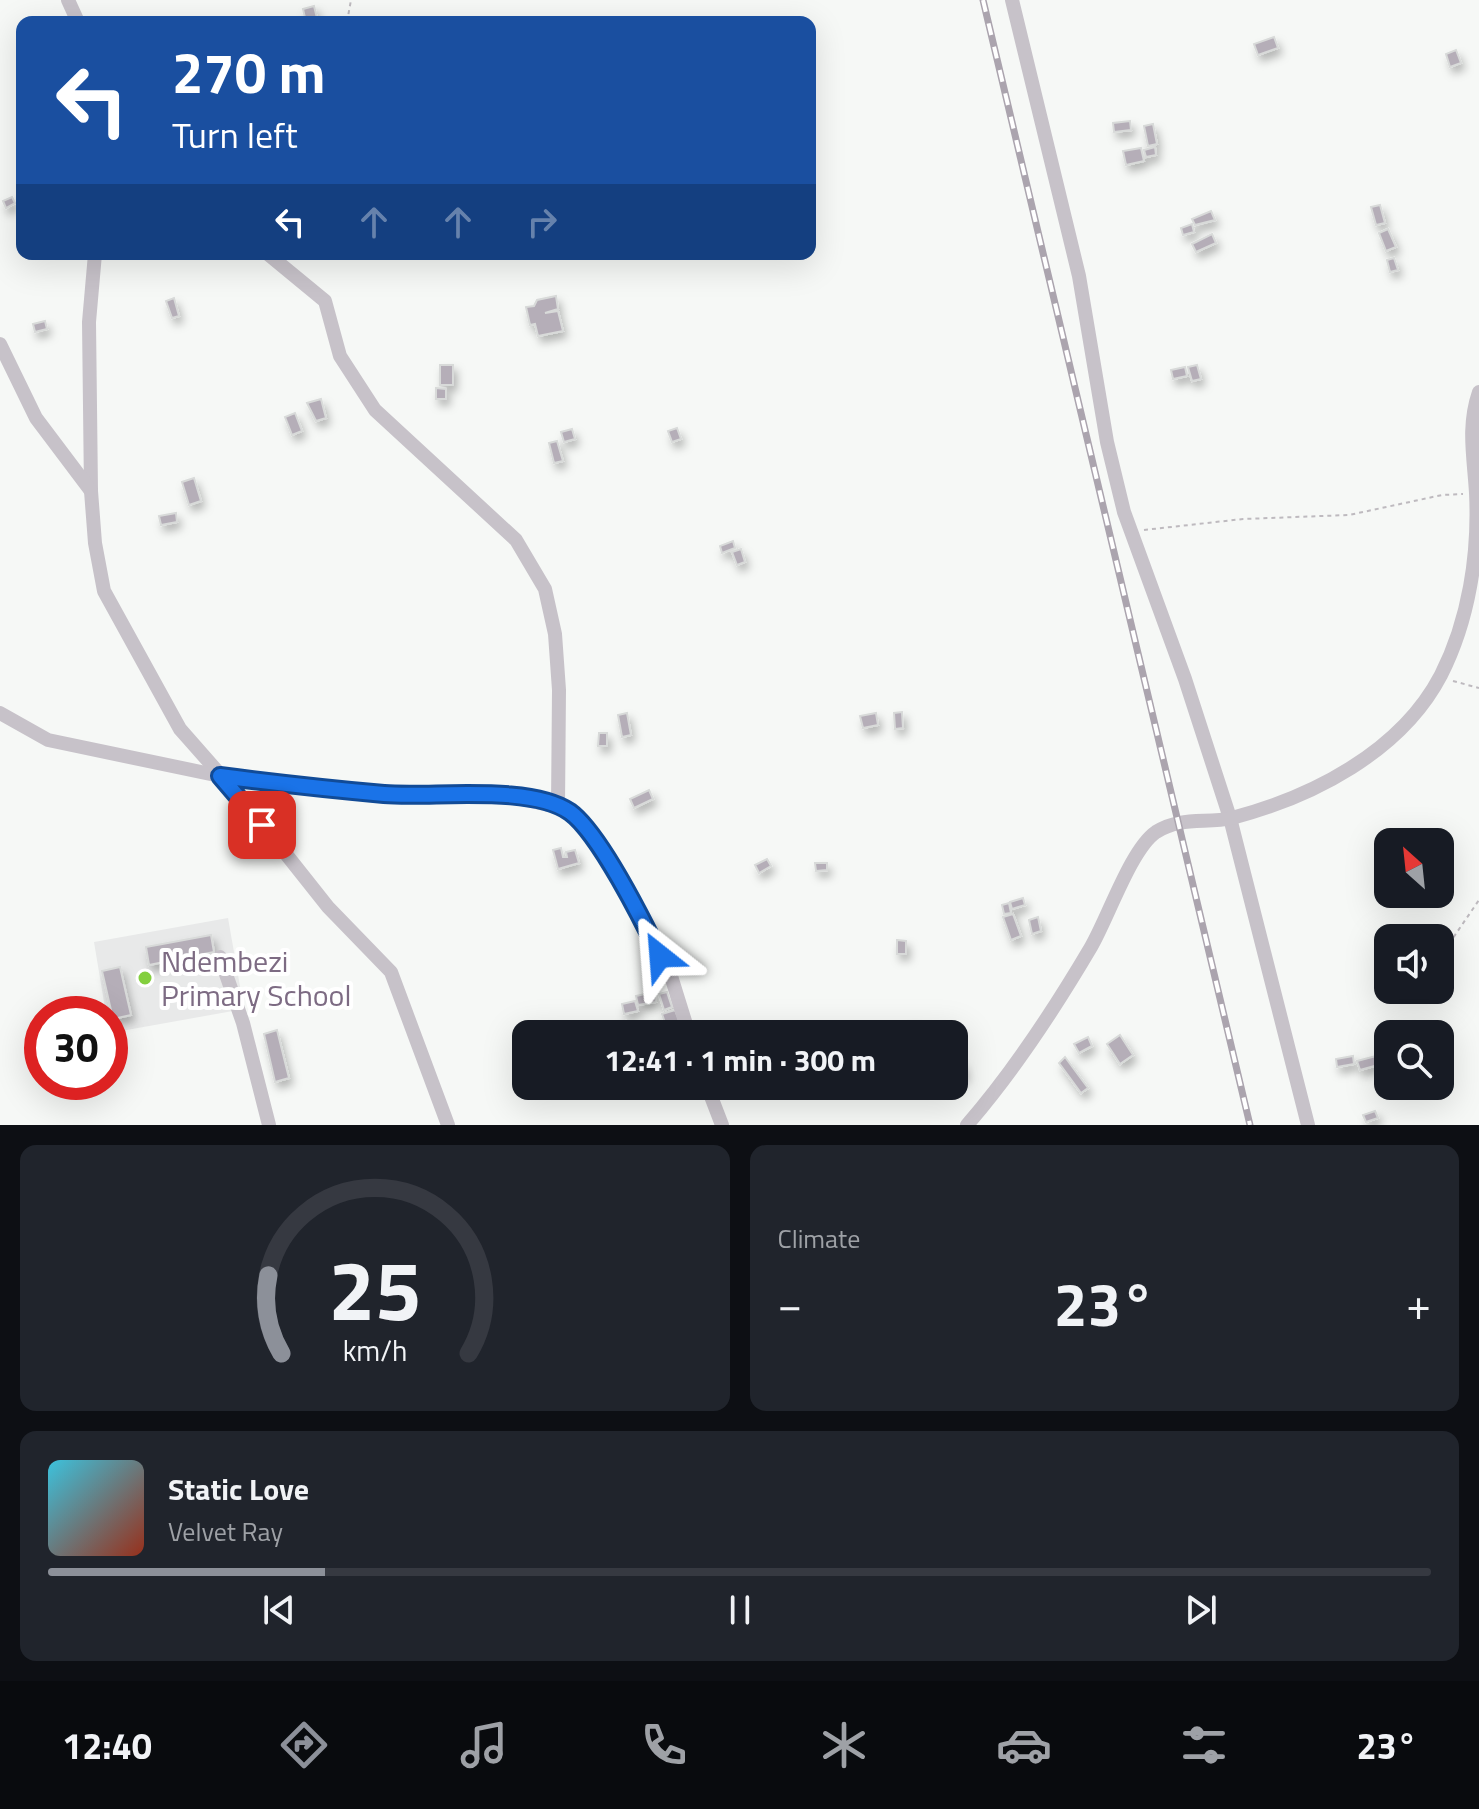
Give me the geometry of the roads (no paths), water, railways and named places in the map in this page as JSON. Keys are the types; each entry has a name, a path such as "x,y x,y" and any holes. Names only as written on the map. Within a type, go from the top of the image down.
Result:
{"street":[{"path":"1012,0 1079,276 1107,442 1131,531 1230,818 1308,1125"},
{"path":"94,260 89,322 91,491 95,543 104,591 164,706 196,750 328,907 391,972 448,1125"},
{"path":"275,260 325,301 340,356 375,410 516,540 545,589 555,634 558,676 558,806"},
{"path":"0,344 36,418 91,491"},
{"path":"967,1125 1067,986 1146,840 1178,821 1230,818 1312,788 1358,763 1383,746 1412,716 1440,677 1466,607 1474,554 1476,494 1470,425 1479,392"},
{"path":"0,713 48,740 162,761 220,776 385,794 514,797 558,806 572,814 586,831 650,935 671,976 685,1020"},
{"path":"220,957 243,1023 269,1125"},
{"path":"712,1100 722,1125"}],"railway":[{"path":"983,0 1250,1125"}],"place":[{"name":"Ndembezi Primary School","path":"145,978"}]}
